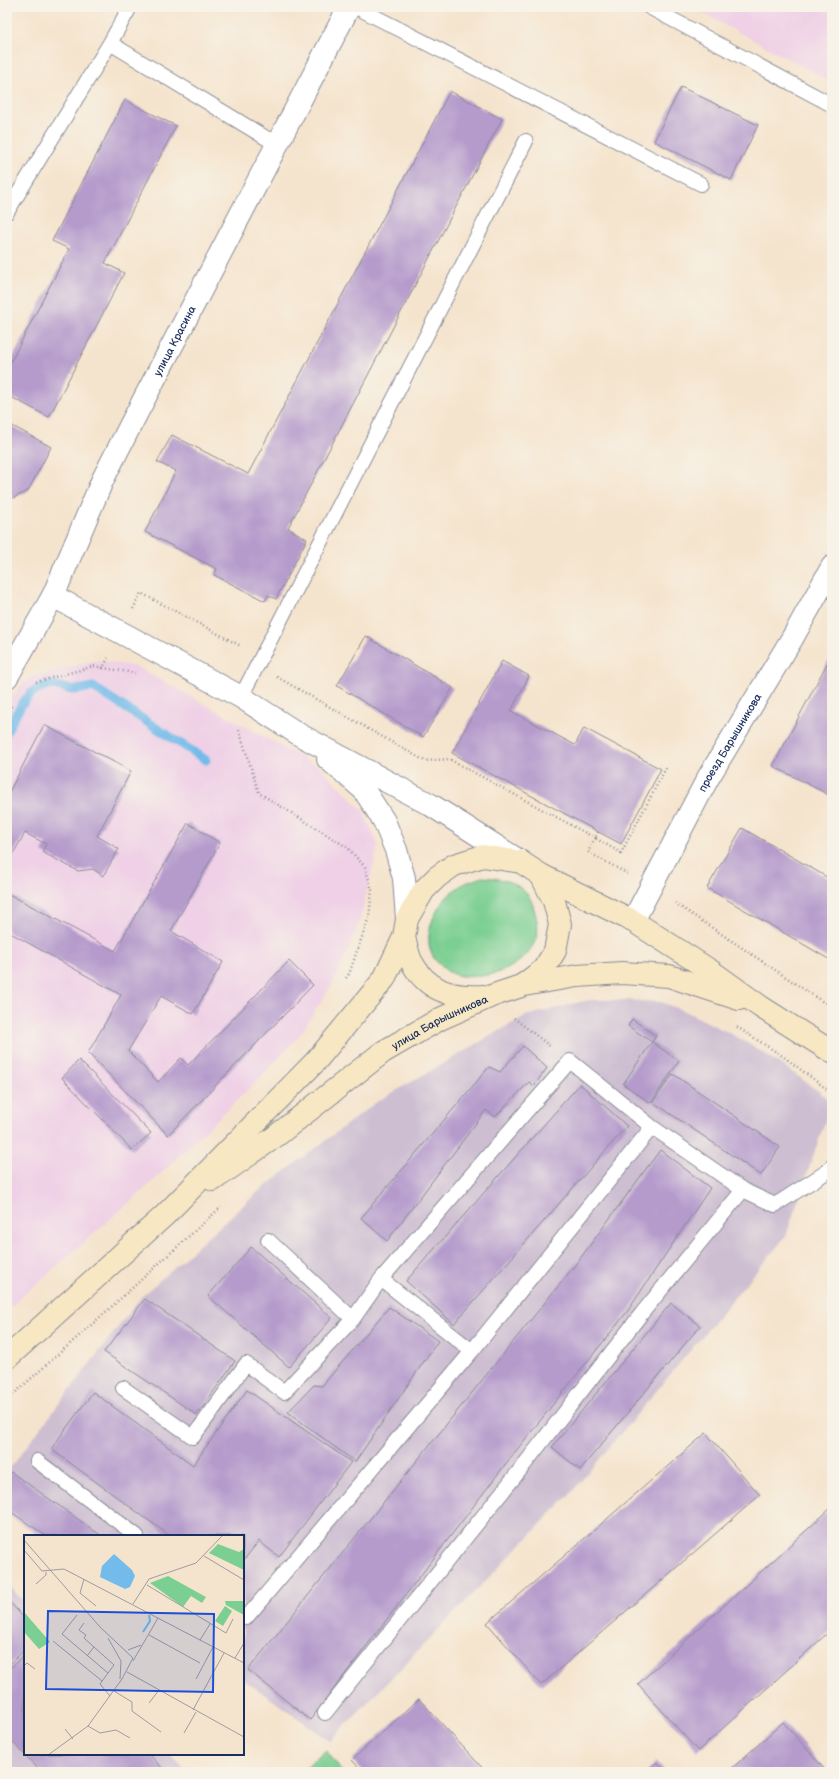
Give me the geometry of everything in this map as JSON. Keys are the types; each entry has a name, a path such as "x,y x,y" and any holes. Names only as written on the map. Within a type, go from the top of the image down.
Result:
{"main road":[{"name":"улица Барышникова","path":"7,1358 165,1215 316,1061 384,980 424,890 454,865 483,856 521,862 541,875 633,921 711,971 761,1007 832,1052"},
{"path":"524,985 544,970 555,951 560,924 554,901 541,875"},
{"path":"406,928 411,960 422,978 442,992 465,997 494,995"},
{"name":"улица Барышникова","path":"165,1215 276,1136 383,1052 440,1019 494,995 524,985 577,976 622,973 669,976 761,1007"}],"street":[{"name":"улица Красина","path":"7,677 53,596 103,479 276,144 349,7"},
{"name":"проезд Барышникова","path":"633,921 650,886 708,778 831,572"},
{"path":"53,596 241,697 300,735"},
{"name":"улица Барышникова","path":"300,735 432,805 521,862"},
{"name":"улица Барышникова","path":"300,735 364,790 384,821 396,850 404,878 406,928"}],"lane":[{"path":"7,212 110,43 130,7"},
{"path":"356,7 701,184"},
{"path":"649,7 832,105"},
{"path":"110,43 276,144"},
{"path":"241,697 526,141"},
{"path":"123,1388 193,1437 246,1364 284,1392 353,1319 381,1279 570,1061 652,1127 744,1190 775,1205 825,1173 832,1166"},
{"path":"244,1616 246,1618 472,1351 652,1127"},
{"path":"325,1713 515,1476 642,1313 744,1190"},
{"path":"268,1240 353,1319"},
{"path":"381,1279 472,1351"},
{"path":"38,1461 136,1535"}],"path":[{"path":"103,668 141,593 262,656 278,678 425,761 449,759 621,853 666,768"},
{"path":"30,686 35,682 96,666 136,673"},
{"path":"7,714 16,700"},
{"path":"239,729 259,793 347,848 365,867 372,890 369,917 349,974 345,980"},
{"path":"598,832 588,852 650,886 832,1008"},
{"path":"509,1014 570,1061"},
{"path":"734,1025 784,1057 832,1093"},
{"path":"7,1400 108,1310"}],"shaded area":[{"path":"691,7 832,7 832,82"},
{"path":"97,660 137,667 321,768 363,810 378,845 360,920 337,976 302,1032 264,1074 148,1186 7,1310 7,703 22,684 34,676"},
{"path":"589,1000 661,1002 687,1012 739,1038 785,1067 832,1101 786,1236 571,1493 330,1741 244,1680 244,1535 38,1535 7,1514 7,1472 141,1297 258,1192 375,1103 525,1016"},
{"path":"7,1584 24,1602 24,1755 171,1755 188,1772 7,1772"}],"green space":[{"path":"482,877 497,878 515,884 529,896 538,925 537,937 526,955 512,966 504,970 487,975 459,976 449,972 437,962 432,955 429,945 431,925 446,897 467,882"},
{"path":"326,1750 342,1772 302,1772"}],"building":[{"path":"681,87 758,125 731,180 654,141"},
{"path":"450,91 502,119 288,528 307,539 276,599 268,595 265,601 214,575 217,569 145,532 176,471 157,462 172,435 248,474"},
{"path":"125,100 176,126 105,263 124,273 49,417 7,395 7,369 69,249 52,241"},
{"path":"7,423 51,447 28,491 7,501"},
{"path":"366,636 453,688 423,737 337,686"},
{"path":"832,654 832,795 831,796 773,766"},
{"path":"502,661 529,676 511,711 575,745 584,728 661,769 621,844 452,753"},
{"path":"44,725 131,771 97,836 119,849 103,876 93,869 78,871 42,852 46,844 25,833 7,864 7,796"},
{"path":"188,823 220,843 171,931 223,962 193,1014 161,996 128,1051 158,1082 181,1058 188,1065 289,961 313,985 168,1135 88,1053 121,995 7,931 7,893 115,951"},
{"path":"742,828 832,880 832,961 707,888"},
{"path":"632,1019 656,1036 652,1042 628,1026"},
{"path":"652,1042 679,1061 651,1103 623,1084"},
{"path":"523,1046 547,1068 534,1086 529,1082 495,1117 486,1110 387,1241 361,1218 489,1067 500,1072"},
{"path":"79,1060 151,1133 132,1150 62,1078"},
{"path":"673,1074 780,1147 761,1175 653,1102"},
{"path":"580,1084 627,1126 454,1324 406,1281"},
{"path":"660,1150 710,1188 627,1312 511,1457 310,1720 248,1670 576,1264"},
{"path":"251,1247 332,1318 289,1367 208,1296"},
{"path":"145,1299 235,1361 197,1415 104,1352"},
{"path":"671,1303 700,1326 580,1470 552,1447"},
{"path":"389,1307 438,1341 355,1462 288,1412 314,1385 322,1386"},
{"path":"247,1390 351,1462 279,1557 259,1541 244,1560 244,1535 169,1535 51,1449 93,1392 193,1465"},
{"path":"706,1433 760,1495 541,1685 487,1623"},
{"path":"11,1472 101,1535 45,1535 7,1509 7,1478"},
{"path":"832,1507 832,1629 698,1751 638,1684"},
{"path":"7,1599 24,1618 24,1651 7,1666"},
{"path":"24,1655 24,1754 7,1736 7,1671"},
{"path":"419,1699 486,1772 363,1772 352,1760"},
{"path":"783,1722 827,1772 728,1772"},
{"path":"25,1755 150,1755 166,1772 41,1772"},
{"path":"657,1762 666,1772 646,1772"}],"waterway":[{"path":"7,731 23,702 42,687 53,685 74,690 93,687 206,760"}]}
